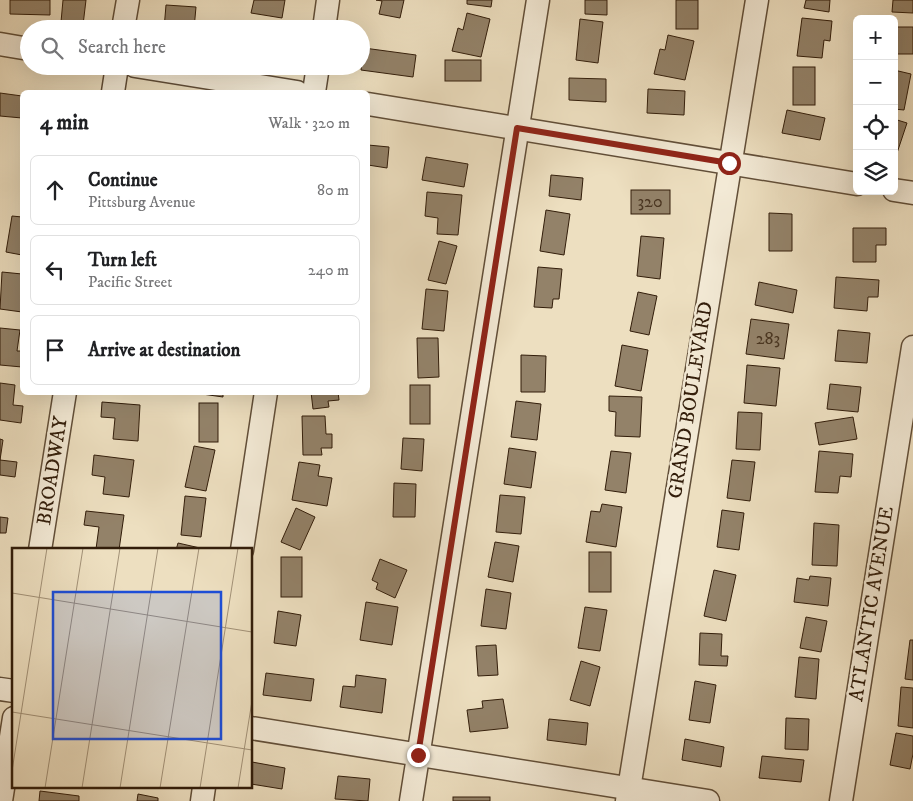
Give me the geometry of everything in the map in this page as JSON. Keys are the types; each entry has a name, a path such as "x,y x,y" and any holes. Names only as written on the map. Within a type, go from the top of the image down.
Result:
{"street":[{"path":"125,20 128,0"},
{"path":"325,20 328,0"},
{"path":"411,801 538,0"},
{"name":"GRAND BOULEVARD","path":"628,795 729,163 757,0"},
{"path":"0,44 20,47"},
{"path":"113,90 116,75"},
{"path":"191,75 285,90"},
{"path":"314,90 317,75"},
{"path":"370,104 853,183"},
{"path":"898,191 913,193"},
{"name":"ATLANTIC AVENUE","path":"841,801 913,347"},
{"name":"BROADWAY","path":"40,548 65,395"},
{"path":"242,548 266,395"},
{"path":"252,728 418,755 628,795 708,801"},
{"path":"0,801 12,730"},
{"path":"202,801 204,788"}],"building":[{"path":"10,0 50,0 50,15 10,14"},
{"path":"63,0 86,0 84,20 61,20"},
{"path":"254,0 285,0 282,18 251,13"},
{"path":"376,0 404,0 400,18 379,14 382,1"},
{"path":"467,0 492,0 491,7 467,4"},
{"path":"585,0 607,0 607,15 585,14"},
{"path":"676,0 698,0 698,29 676,29"},
{"path":"806,0 830,0 829,12 804,8"},
{"path":"893,0 913,0 913,13 892,12"},
{"path":"166,5 196,7 195,20 165,20"},
{"path":"467,13 490,19 481,57 452,51 458,28 463,30"},
{"path":"802,18 832,21 830,41 824,40 822,58 797,56"},
{"path":"580,19 603,22 598,63 576,60"},
{"path":"898,27 913,27 913,54 898,54"},
{"path":"668,35 694,41 685,80 654,74 660,49 665,50"},
{"path":"370,49 416,55 413,77 370,71"},
{"path":"445,60 481,60 481,81 445,81"},
{"path":"793,67 815,67 815,105 793,105"},
{"path":"898,71 911,74 904,110 898,109"},
{"path":"569,78 606,79 606,102 569,100"},
{"path":"648,89 685,91 684,115 647,113"},
{"path":"0,93 20,96 20,118 0,116"},
{"path":"787,110 825,118 820,140 782,133"},
{"path":"898,120 907,123 898,150"},
{"path":"370,145 389,147 387,168 370,165"},
{"path":"426,157 468,164 464,187 422,180"},
{"path":"551,175 583,178 581,200 549,196"},
{"path":"631,190 670,190 670,214 631,214"},
{"path":"427,192 462,195 458,235 437,234 438,218 425,216"},
{"path":"546,210 570,214 564,255 540,251"},
{"path":"769,213 792,214 792,251 769,251"},
{"path":"12,216 20,217 20,255 6,252"},
{"path":"853,228 886,228 886,245 876,245 876,262 853,262"},
{"path":"641,236 664,238 660,279 637,276"},
{"path":"439,241 457,246 446,284 428,280"},
{"path":"538,267 562,269 559,299 553,299 552,308 534,307"},
{"path":"2,272 20,274 20,312 0,309"},
{"path":"836,277 879,280 878,297 868,297 867,311 834,308"},
{"path":"759,282 797,290 793,313 755,305"},
{"path":"426,289 448,291 444,331 422,329"},
{"path":"638,292 657,296 649,335 630,331"},
{"path":"751,319 789,324 784,359 746,354"},
{"path":"0,328 20,330 17,351 20,351 20,367 0,365"},
{"path":"838,330 870,333 867,363 835,361"},
{"path":"417,338 438,338 439,377 418,378"},
{"path":"622,345 648,350 641,391 615,386"},
{"path":"521,355 546,356 545,392 521,392"},
{"path":"747,365 780,368 776,406 744,403"},
{"path":"0,383 15,385 13,405 23,406 21,423 0,420"},
{"path":"830,384 861,387 858,412 827,409"},
{"path":"410,385 430,385 430,424 410,424"},
{"path":"311,395 338,395 339,400 328,401 329,407 313,409"},
{"path":"609,396 642,397 640,437 615,436 616,412 609,411"},
{"path":"516,401 541,404 537,440 511,437"},
{"path":"102,402 140,405 138,441 113,439 115,418 101,417"},
{"path":"199,403 218,403 218,442 199,442"},
{"path":"738,412 762,413 760,450 736,449"},
{"path":"302,416 325,416 326,434 332,434 332,448 321,448 322,455 303,455"},
{"path":"853,417 857,439 819,445 815,423"},
{"path":"403,438 424,439 422,471 401,469"},
{"path":"0,439 3,440 0,460"},
{"path":"194,446 215,450 206,491 185,487"},
{"path":"509,448 536,452 531,488 504,484"},
{"path":"611,451 631,453 626,493 605,490"},
{"path":"819,451 853,454 851,477 840,476 838,493 815,492"},
{"path":"94,455 134,460 129,497 103,494 105,477 92,475"},
{"path":"0,460 17,462 15,477 0,475"},
{"path":"732,460 755,462 750,501 727,498"},
{"path":"299,462 320,465 318,476 332,478 327,506 292,500"},
{"path":"394,483 416,484 415,517 393,517"},
{"path":"500,495 525,497 521,534 496,532"},
{"path":"185,496 206,498 201,537 181,535"},
{"path":"602,504 622,507 616,547 586,542 591,511 600,512"},
{"path":"296,508 315,517 300,550 281,542"},
{"path":"722,510 744,513 739,550 717,547"},
{"path":"86,511 124,515 119,548 96,548 99,527 84,525"},
{"path":"0,517 8,518 6,533 0,533"},
{"path":"814,523 839,525 837,566 812,565"},
{"path":"495,542 519,546 513,582 488,577"},
{"path":"178,543 200,548 177,548"},
{"path":"589,552 611,552 611,592 589,592"},
{"path":"281,557 302,557 302,597 281,597"},
{"path":"380,559 407,570 395,598 376,589 378,583 372,580"},
{"path":"714,570 736,575 726,621 704,616"},
{"path":"810,576 831,578 828,606 794,602 797,578 809,580"},
{"path":"486,589 511,593 506,629 481,626"},
{"path":"366,602 398,607 392,645 360,640"},
{"path":"585,607 607,610 600,651 578,648"},
{"path":"278,611 301,615 296,646 274,643"},
{"path":"806,617 827,621 821,652 800,648"},
{"path":"700,633 722,634 721,656 728,656 727,666 699,665"},
{"path":"910,640 913,640 913,680 905,679"},
{"path":"496,645 498,675 478,676 476,646"},
{"path":"799,657 819,659 816,699 795,697"},
{"path":"581,661 600,667 590,706 570,700"},
{"path":"266,673 314,679 311,701 263,695"},
{"path":"356,675 386,679 382,713 340,707 343,686 355,687"},
{"path":"695,681 716,685 710,723 689,720"},
{"path":"901,687 913,688 913,728 898,726"},
{"path":"503,699 508,728 470,732 467,710 483,708 482,701"},
{"path":"786,718 809,719 808,750 785,749"},
{"path":"549,719 588,723 586,745 547,740"},
{"path":"896,733 913,736 913,754 910,769 890,765"},
{"path":"685,739 724,747 721,767 682,760"},
{"path":"762,756 804,760 801,782 759,778"},
{"path":"252,762 285,768 282,789 252,784"},
{"path":"338,776 370,779 368,801 335,799"},
{"path":"40,791 79,796 79,801 39,801"},
{"path":"138,794 158,798 158,801 137,801"},
{"path":"453,797 490,797 490,801 453,801"}],"route":[{"path":"418,755 517,128 729,163"}]}
